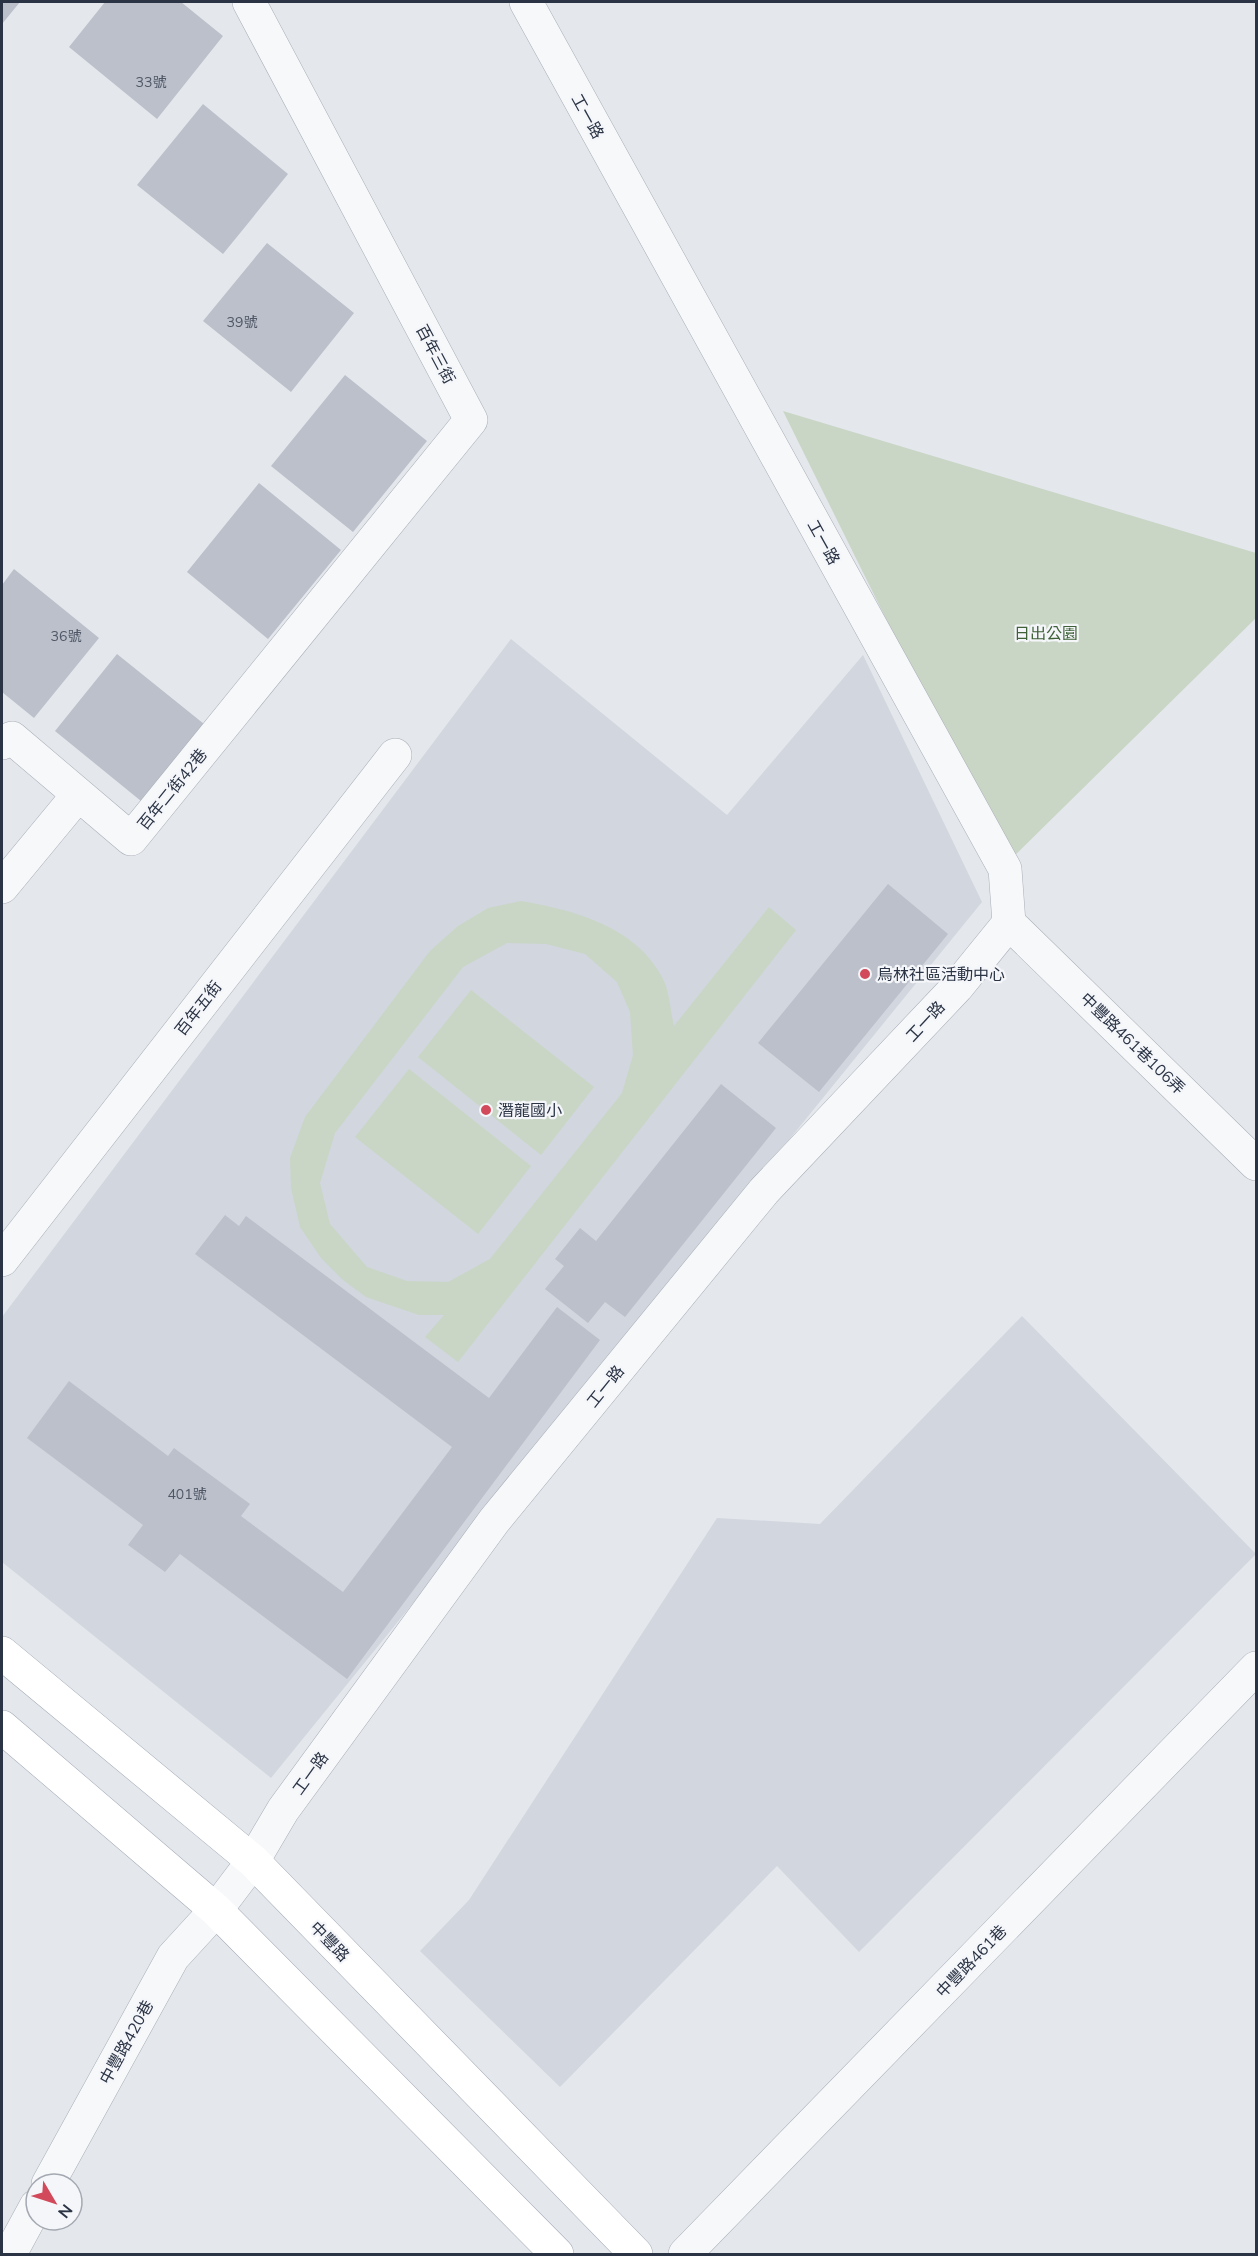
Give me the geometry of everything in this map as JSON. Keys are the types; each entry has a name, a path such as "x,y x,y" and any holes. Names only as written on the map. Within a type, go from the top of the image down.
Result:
{"main road":[{"name":"中豐路","path":"2,1653 253,1861 636,2254"},
{"path":"2,1727 216,1910 557,2254"}],"street":[{"name":"百年三街","path":"249,2 471,420 267,672"},
{"name":"工一路","path":"216,1910 253,1861 283,1810 494,1521 764,1191 957,987 1009,923 1005,868 526,2"},
{"name":"百年二街42巷","path":"7,741 131,839 267,672"},
{"name":"百年五街","path":"2,1260 395,755"},
{"path":"2,887 78,795"},
{"name":"中豐路461巷106弄","path":"1009,923 1257,1164"},
{"name":"中豐路461巷","path":"685,2254 1257,1668"},
{"name":"中豐路420巷","path":"55,2172 173,1957 216,1910"},
{"path":"10,2254 24,2228"}],"shaded area":[{"name":"潛龍國小","path":"511,639 727,815 863,655 982,902 271,1778 2,1562 2,1317"},
{"path":"1022,1316 1256,1554 859,1952 777,1866 560,2087 420,1951 469,1900 717,1518 820,1524"}],"green space":[{"name":"日出公園","path":"783,411 1256,553 1256,618 1007,863"},
{"path":"521,901 581,916 619,933 650,959 662,977 674,1026 769,907 796,930 458,1362 425,1337 444,1315 419,1315 366,1297 343,1280 321,1258 300,1227 291,1188 290,1158 305,1117 430,951 458,926 488,908","holes":["507,943 546,944 585,954 617,982 630,1012 633,1055 622,1093 490,1259 448,1282 407,1281 367,1267 330,1224 320,1183 335,1133 463,967"]},
{"path":"471,990 594,1087 541,1155 418,1057"},
{"path":"409,1069 531,1166 478,1234 355,1137"}],"building":[{"path":"2,2 20,2 2,24"},
{"path":"105,2 181,2 223,36 157,119 69,47"},
{"path":"203,104 288,174 223,254 137,185"},
{"path":"267,243 354,313 291,392 203,321"},
{"path":"345,375 427,441 353,532 271,466"},
{"path":"259,483 341,550 268,639 187,572"},
{"path":"14,569 99,638 34,718 2,692 2,585"},
{"path":"117,654 204,724 141,801 55,731"},
{"name":"烏林社區活動中心","path":"888,884 948,934 819,1092 758,1043"},
{"path":"721,1084 776,1128 625,1317 605,1302 588,1323 545,1289 564,1266 555,1259 580,1228 596,1241"},
{"path":"225,1215 239,1226 246,1216 489,1398 557,1307 600,1340 347,1679 180,1554 165,1572 128,1545 143,1525 27,1438 69,1381 168,1456 174,1448 250,1504 241,1516 343,1592 452,1447 195,1254"}],"place":[{"name":"烏林社區活動中心","path":"865,974"},
{"name":"潛龍國小","path":"486,1110"}]}
